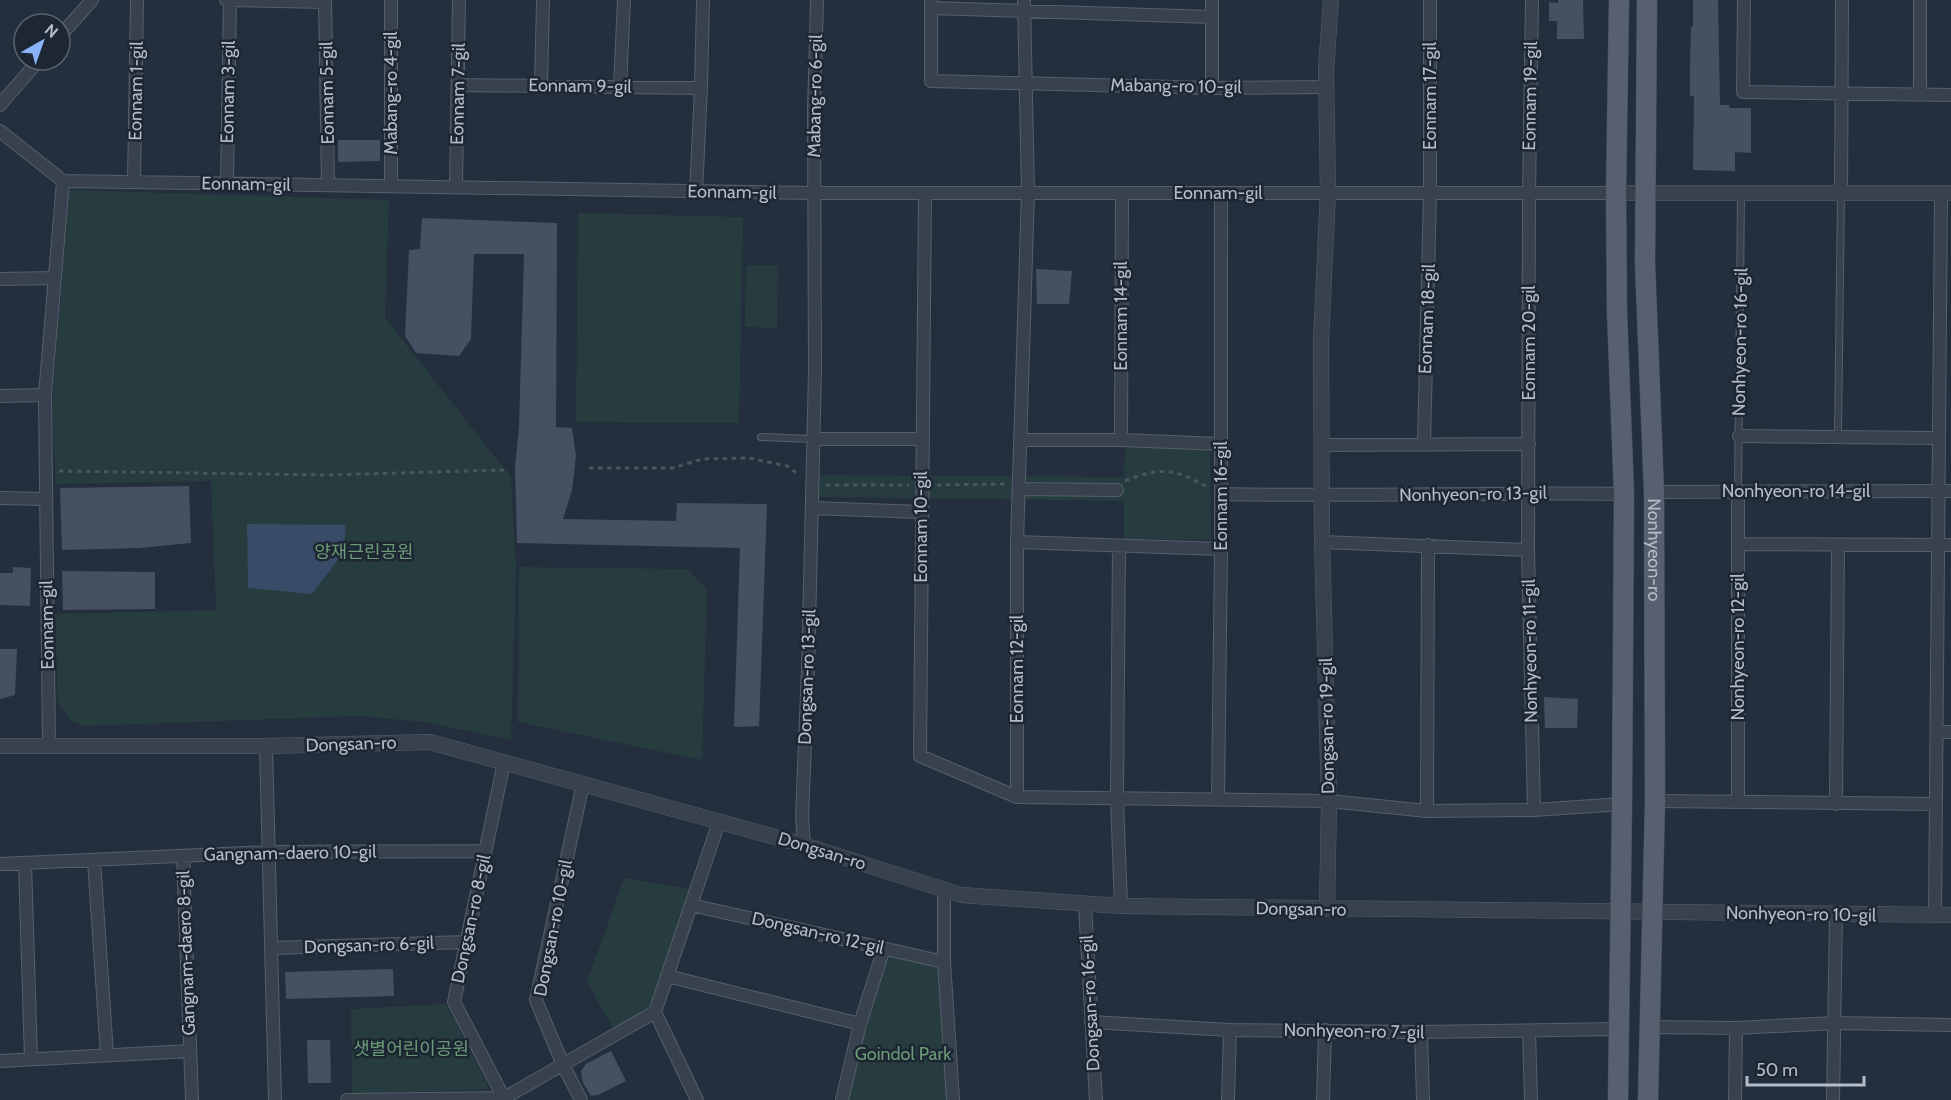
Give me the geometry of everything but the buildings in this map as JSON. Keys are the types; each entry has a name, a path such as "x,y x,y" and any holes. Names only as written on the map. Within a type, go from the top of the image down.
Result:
{"main road":[{"name":"Nonhyeon-ro","path":"1618,1100 1624,494 1617,313 1619,0"},
{"name":"Nonhyeon-ro","path":"1647,0 1644,193 1654,492 1655,801 1648,1100"}],"street":[{"path":"72,22 92,0"},
{"name":"Eonnam 1-gil","path":"134,182 137,0"},
{"path":"228,0 325,1"},
{"name":"Eonnam 3-gil","path":"227,184 228,0"},
{"name":"Mabang-ro 4-gil","path":"391,186 392,0"},
{"name":"Eonnam 7-gil","path":"456,187 459,0"},
{"path":"541,86 543,0"},
{"path":"620,87 624,0"},
{"path":"696,191 703,0"},
{"name":"Mabang-ro 6-gil","path":"814,193 817,0"},
{"path":"1212,0 1212,88"},
{"path":"1329,193 1326,70 1331,0"},
{"name":"Eonnam 17-gil","path":"1430,193 1431,0"},
{"name":"Eonnam 19-gil","path":"1528,193 1532,0"},
{"path":"1744,0 1743,92 1951,95"},
{"path":"1841,194 1842,0"},
{"path":"1920,0 1920,94"},
{"name":"Eonnam 5-gil","path":"325,1 328,185"},
{"path":"931,4 1024,5 1212,17"},
{"name":"Mabang-ro 10-gil","path":"931,4 931,81 1212,88 1326,87"},
{"name":"Eonnam 12-gil","path":"1017,797 1017,542 1028,193 1024,5"},
{"path":"0,105 29,72"},
{"name":"Eonnam 9-gil","path":"458,85 701,88"},
{"path":"0,131 63,181"},
{"name":"Eonnam-gil","path":"48,747 45,395 63,181 814,193 1616,193"},
{"name":"Dongsan-ro 13-gil","path":"804,845 802,818 814,439 814,193"},
{"name":"Eonnam 10-gil","path":"925,193 920,756 1017,797"},
{"name":"Eonnam 14-gil","path":"1120,440 1122,193"},
{"name":"Eonnam 16-gil","path":"1218,800 1221,193"},
{"name":"Dongsan-ro 19-gil","path":"1327,909 1329,801 1322,542 1321,340 1329,193"},
{"name":"Eonnam 18-gil","path":"1424,444 1430,193"},
{"name":"Eonnam 20-gil","path":"1528,193 1528,492"},
{"path":"1616,193 1946,193 1938,438 1945,491 1945,545 1937,732 1935,915"},
{"path":"0,279 54,278"},
{"path":"0,396 45,395"},
{"path":"1739,436 1938,438"},
{"path":"814,439 922,440"},
{"path":"1020,440 1120,440 1221,444"},
{"path":"1322,445 1528,444"},
{"path":"1019,486 1118,487"},
{"name":"Nonhyeon-ro 12-gil","path":"1738,491 1738,802"},
{"name":"Nonhyeon-ro 14-gil","path":"1654,492 1945,491"},
{"name":"Nonhyeon-ro 13-gil","path":"1322,496 1528,492 1624,494"},
{"name":"Nonhyeon-ro 11-gil","path":"1528,492 1527,550 1534,810"},
{"path":"1221,494 1322,496"},
{"path":"0,498 46,499"},
{"path":"812,508 921,512"},
{"path":"1017,542 1221,549"},
{"path":"1322,542 1527,550"},
{"path":"1738,544 1945,545"},
{"path":"1427,811 1428,545"},
{"path":"1119,546 1117,799 1120,906"},
{"path":"1836,804 1838,546"},
{"path":"1937,732 1951,732"},
{"name":"Dongsan-ro","path":"0,746 266,746 430,742 804,845 961,895 1120,906 1652,911"},
{"path":"266,746 275,1100"},
{"name":"Dongsan-ro 8-gil","path":"504,762 454,1002 505,1099"},
{"name":"Dongsan-ro 10-gil","path":"581,1100 563,1065 536,1000 583,784"},
{"path":"1017,797 1329,801 1427,811 1534,810 1622,804"},
{"path":"1655,801 1936,804"},
{"path":"348,1100 505,1099 655,1012 719,822"},
{"name":"Gangnam-daero 10-gil","path":"0,864 269,852 485,850"},
{"name":"Gangnam-daero 8-gil","path":"183,856 192,1100"},
{"path":"94,860 106,1055"},
{"path":"25,863 31,1059"},
{"path":"944,889 952,1100"},
{"name":"Dongsan-ro 12-gil","path":"691,905 945,962"},
{"name":"Dongsan-ro 16-gil","path":"1085,905 1096,1100"},
{"name":"Nonhyeon-ro 10-gil","path":"1652,911 1951,915"},
{"path":"1833,1100 1836,915"},
{"name":"Dongsan-ro 6-gil","path":"271,948 466,942"},
{"path":"842,1100 861,1024 884,948"},
{"path":"667,976 861,1024"},
{"path":"655,1012 697,1100"},
{"name":"Nonhyeon-ro 7-gil","path":"1091,1022 1230,1030 1421,1032 1618,1029"},
{"path":"1650,1027 1736,1028 1835,1023 1951,1025"},
{"path":"1735,1100 1736,1028"},
{"path":"1228,1100 1230,1030"},
{"path":"1323,1100 1325,1030"},
{"path":"1529,1031 1531,1100"},
{"path":"1421,1032 1423,1100"},
{"name":"Gangnam-daero 8-gil","path":"0,1061 190,1051"}],"lane":[{"name":"Nonhyeon-ro 16-gil","path":"1738,491 1741,194"},
{"path":"1838,436 1841,194"},
{"path":"761,437 814,439"}],"path":[{"path":"589,468 672,468 702,459 749,458 787,466 813,485 1019,486"},
{"path":"46,471 325,475 504,470"},
{"path":"1118,487 1145,473 1168,470 1189,477 1221,494"}],"green space":[{"name":"양재근린공원","path":"69,190 389,200 385,318 511,477 516,569 511,740 424,722 359,716 83,726 70,720 58,704 55,614 216,610 211,481 56,484 52,407"},
{"path":"578,213 743,217 739,423 576,422"},
{"path":"746,265 778,265 777,328 745,327"},
{"path":"1125,447 1210,449 1211,540 1124,539 1124,501 819,497 819,475 1124,477"},
{"path":"519,567 688,569 707,590 702,760 518,722"},
{"path":"624,878 697,890 655,1012 616,1034 587,982"},
{"name":"Goindol Park","path":"884,948 944,962 953,1100 841,1100"},
{"name":"샛별어린이공원","path":"446,1004 490,1089 352,1094 351,1009"}],"water":[{"path":"247,524 346,525 343,553 312,594 248,588"}]}
